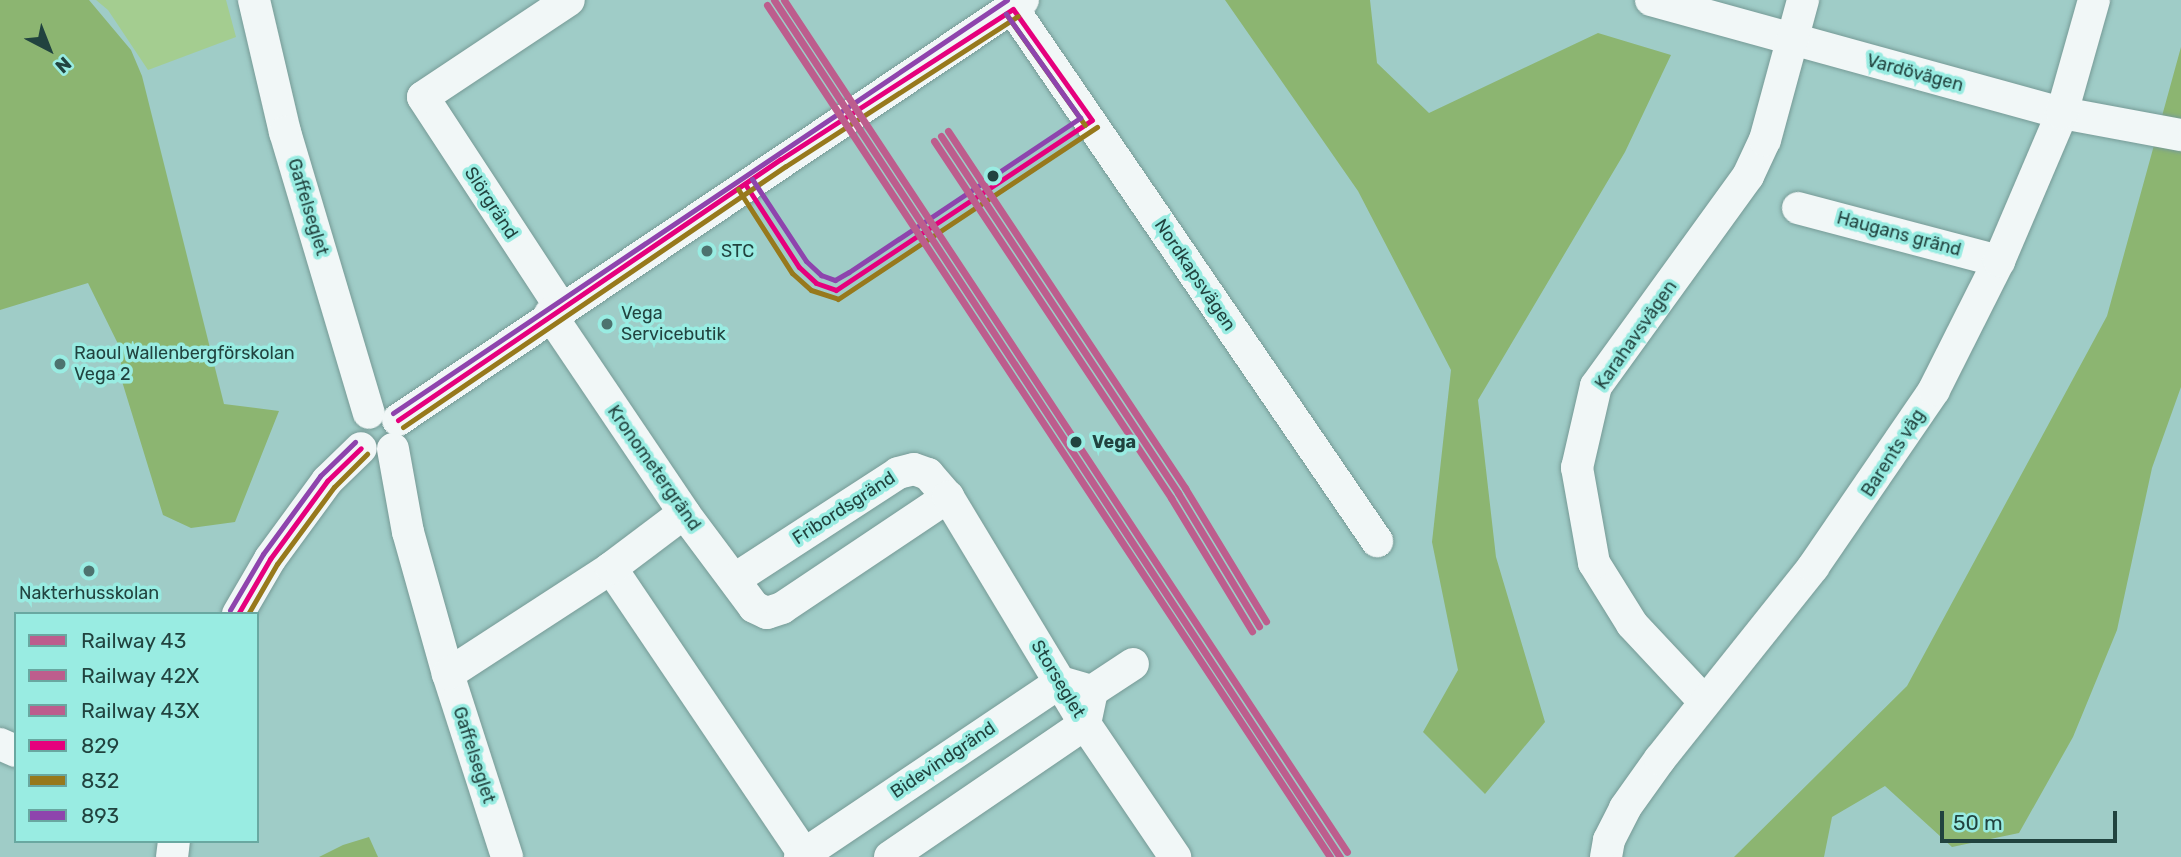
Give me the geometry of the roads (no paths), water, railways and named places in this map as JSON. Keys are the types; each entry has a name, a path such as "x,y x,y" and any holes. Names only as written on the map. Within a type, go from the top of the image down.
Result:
{"street":[{"name":"Gaffelseglet","path":"254,0 285,132 387,427 408,532 448,674 507,857"},
{"name":"Slörgränd","path":"555,311 423,97 569,0"},
{"name":"Vardövägen","path":"1651,0 2062,113 2181,135"},
{"name":"Karahavsvägen","path":"1703,700 1632,624 1594,563 1577,468 1596,386 1748,177 1765,140 1803,0"},
{"name":"Barents väg","path":"1606,857 1609,840 1625,808 1703,700 1869,491 1934,390 1999,261 2062,113 2094,0"},
{"path":"239,612 270,559 327,481 361,448 357,435 387,427 555,311 1018,5"},
{"name":"Nordkapsvägen","path":"1018,5 1377,541"},
{"name":"Haugans gränd","path":"1798,208 1999,261"},
{"name":"Kronometergränd","path":"555,311 684,513 754,607 767,613 782,608 948,497"},
{"name":"Fribordsgränd","path":"735,579 898,472 914,470 928,474 948,497"},
{"name":"Storseglet","path":"948,497 1085,724 1175,857"},
{"path":"448,674 611,568 684,513"},
{"path":"611,568 802,856"},
{"path":"861,815 889,857 1085,724 1092,691 1133,664"},
{"path":"1060,682 1092,691"},
{"name":"Bidevindgränd","path":"802,856 1060,682"}],"rail line":[{"name":"43","path":"774,0 1340,857"},
{"name":"43X","path":"784,0 1347,852"},
{"name":"42X","path":"767,5 1330,857"},
{"name":"43X","path":"948,131 1185,488 1266,621"},
{"name":"43","path":"941,136 1178,493 1259,626"},
{"name":"42X","path":"934,141 1171,498 1252,631"}],"place":[{"name":"STC","path":"707,251"},
{"name":"Vega Servicebutik","path":"607,324"},
{"name":"Raoul Wallenbergförskolan Vega 2","path":"60,364"},
{"name":"Vega","path":"1076,442"},
{"name":"Nakterhusskolan","path":"89,571"}]}
